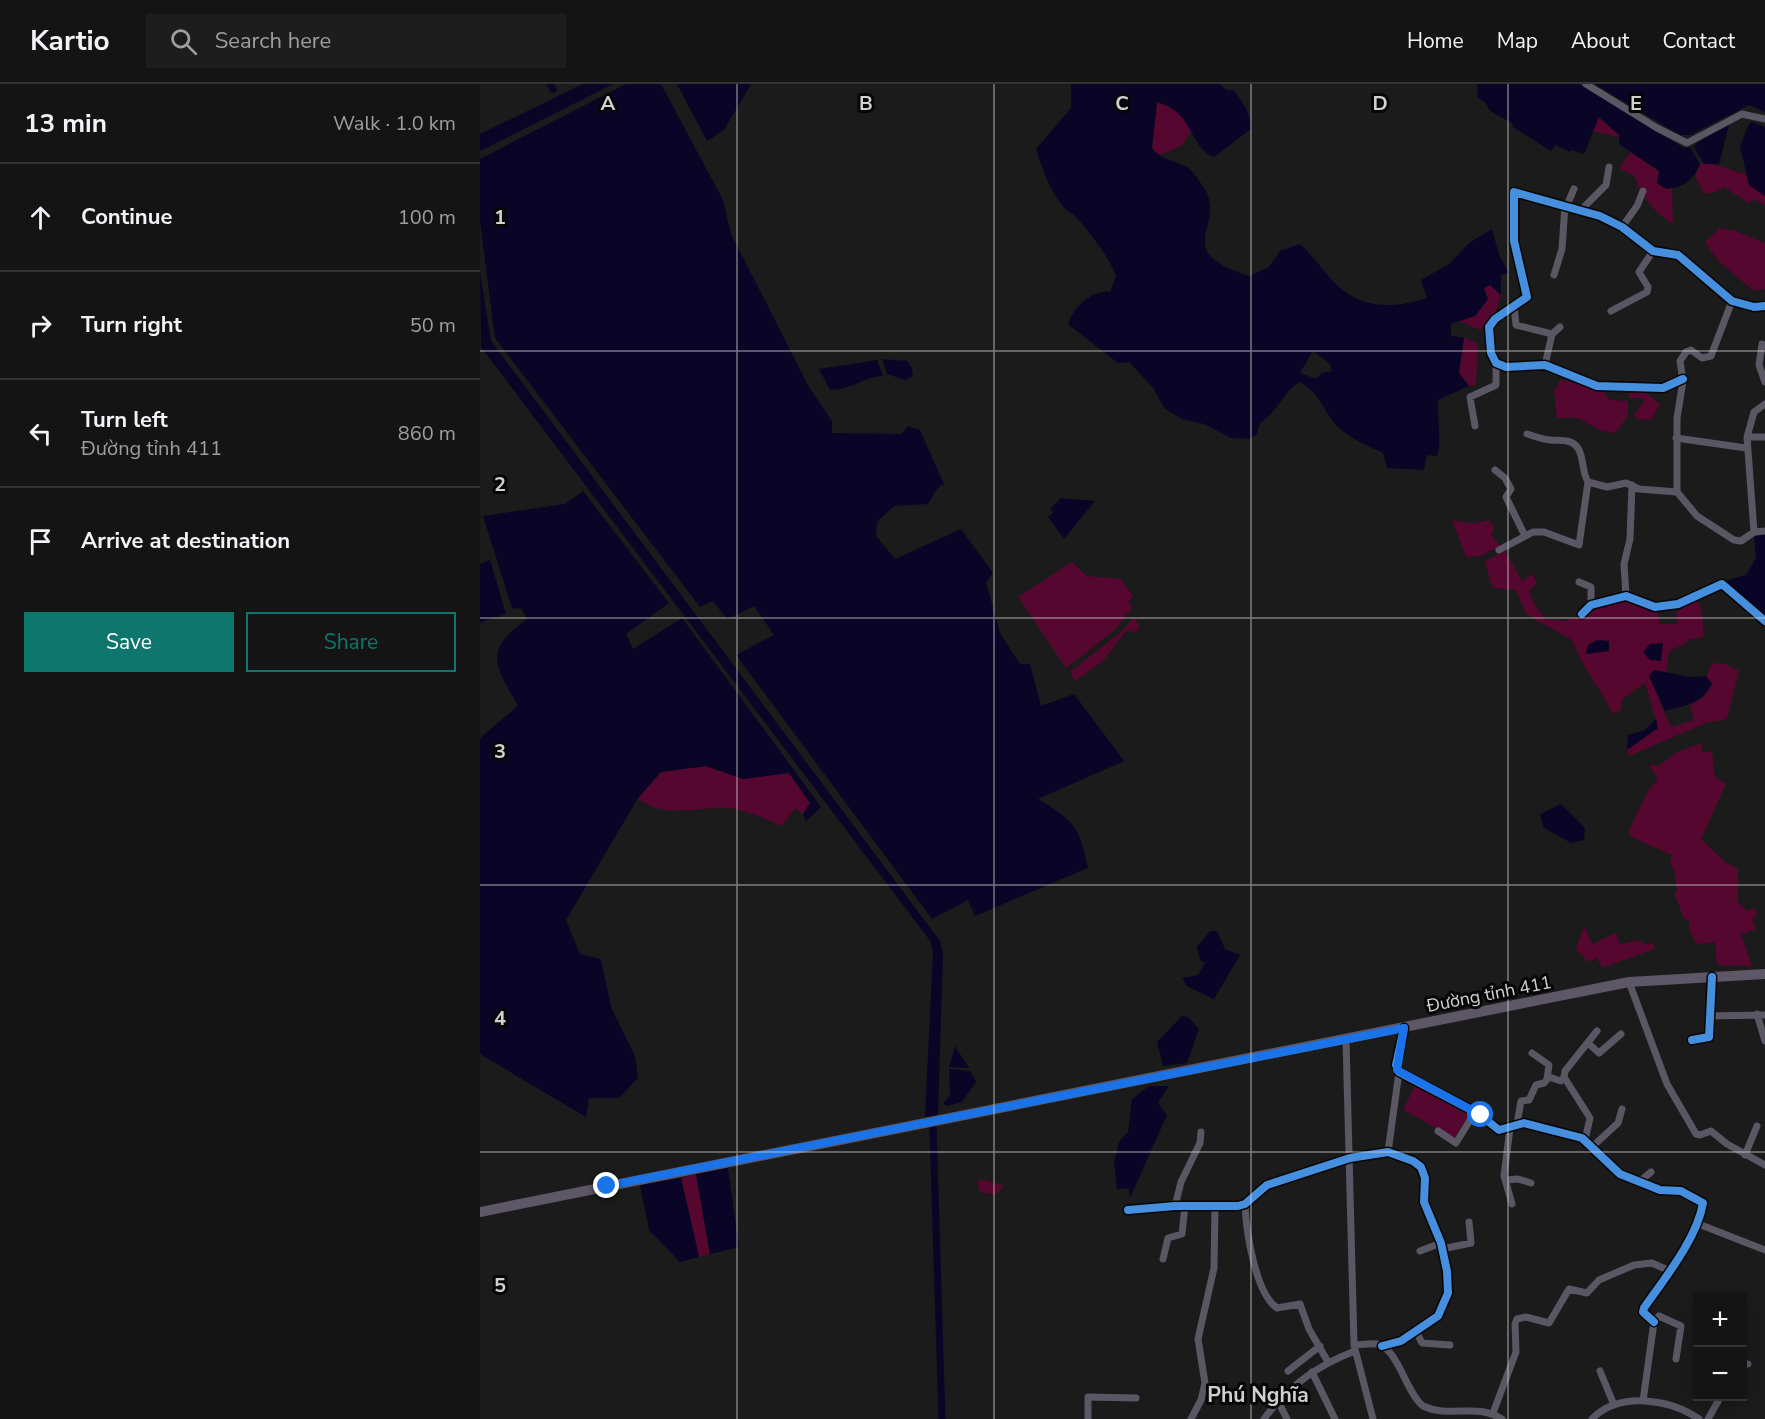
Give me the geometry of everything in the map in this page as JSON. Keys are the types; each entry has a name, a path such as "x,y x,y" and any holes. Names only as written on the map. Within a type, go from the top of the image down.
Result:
{"main road":[{"name":"Đường tỉnh 411","path":"480,1212 1629,982 1765,974"}],"street":[{"path":"1586,84 1682,142 1691,142 1742,114 1752,114 1765,119"},
{"path":"1582,209 1606,184 1609,167"},
{"path":"1554,275 1562,249 1566,205 1574,189"},
{"path":"1622,227 1643,191"},
{"path":"1475,426 1470,397 1496,385 1496,362 1491,353 1489,327 1495,319 1527,297 1514,241 1514,192 1582,209 1622,227 1653,251 1678,255 1732,301 1754,307 1765,306"},
{"path":"1611,311 1647,292 1640,272 1653,251"},
{"path":"1732,301 1711,356 1702,358 1691,351 1682,357 1680,363 1683,379 1677,438 1677,492 1697,516 1734,540 1741,541 1754,532 1765,531"},
{"path":"1514,306 1516,325 1552,334"},
{"path":"1545,365 1552,334 1560,327"},
{"path":"1762,344 1759,365 1765,382"},
{"path":"1496,362 1506,367 1545,365 1596,386 1663,388 1683,379"},
{"path":"1754,532 1752,480 1746,448 1754,412 1765,405"},
{"path":"1499,550 1533,532 1544,532 1579,545 1588,482 1581,464 1579,450 1562,438 1549,440 1527,434"},
{"path":"1747,437 1765,437"},
{"path":"1677,438 1746,448"},
{"path":"1495,470 1505,478 1511,489 1506,497 1525,536"},
{"path":"1588,482 1607,487 1626,483 1677,492"},
{"path":"1626,596 1624,564 1630,539 1632,485"},
{"path":"1579,582 1591,587 1591,605"},
{"path":"1582,614 1591,605 1626,596 1655,607 1678,604 1722,584 1765,621"},
{"path":"1692,1040 1708,1038 1712,977"},
{"path":"1629,982 1667,1084 1696,1134 1711,1131 1745,1155 1765,1165"},
{"path":"1708,1016 1761,1015 1760,1030 1765,1041"},
{"path":"1388,1152 1399,1072 1396,1065 1404,1028"},
{"path":"1547,1079 1560,1081 1565,1071 1597,1031"},
{"path":"1588,1043 1599,1053 1621,1034"},
{"path":"1346,1039 1354,1348 1373,1419"},
{"path":"1517,1124 1521,1101 1528,1100 1536,1085 1544,1083 1547,1079 1549,1065 1532,1053"},
{"path":"1399,1072 1475,1112 1499,1130 1517,1124 1550,1128 1585,1140 1620,1174 1660,1190 1681,1191 1697,1198 1702,1203 1696,1223 1670,1270 1643,1310 1654,1322"},
{"path":"1564,1077 1574,1088 1590,1118 1585,1140"},
{"path":"1592,1147 1618,1123 1622,1109"},
{"path":"1438,1131 1456,1143 1475,1112"},
{"path":"1745,1155 1757,1126"},
{"path":"1509,1128 1504,1170 1512,1204"},
{"path":"1175,1206 1181,1182 1200,1143 1201,1132"},
{"path":"1132,1210 1245,1204 1267,1185 1350,1158 1388,1152 1413,1161 1421,1167 1425,1178 1424,1202 1442,1246 1447,1271 1445,1305 1438,1316 1401,1341 1382,1346 1354,1348 1312,1372 1278,1401 1264,1419"},
{"path":"1638,1183 1651,1172"},
{"path":"1506,1180 1518,1179 1531,1184"},
{"path":"1245,1204 1247,1237 1263,1292 1277,1308 1300,1304 1309,1329 1328,1362"},
{"path":"1163,1259 1169,1236 1182,1234 1185,1206"},
{"path":"1191,1419 1201,1400 1205,1383 1198,1339 1214,1268 1215,1206"},
{"path":"1420,1251 1471,1243 1469,1222"},
{"path":"1696,1223 1765,1250"},
{"path":"1493,1413 1516,1352 1515,1324 1517,1319 1531,1317 1549,1323 1569,1289 1587,1293 1599,1280 1634,1265 1652,1263 1670,1270"},
{"path":"1643,1401 1654,1322 1662,1316 1681,1326 1676,1359"},
{"path":"1416,1331 1419,1341 1425,1344 1450,1345"},
{"path":"1288,1371 1320,1346"},
{"path":"1382,1346 1392,1356 1412,1394 1435,1414 1445,1418 1481,1412 1493,1413 1502,1419"},
{"path":"1600,1371 1614,1405"},
{"path":"1312,1372 1335,1419"},
{"path":"1088,1419 1088,1397 1136,1398"},
{"path":"1278,1401 1287,1419"},
{"path":"1592,1419 1614,1405 1643,1401 1678,1408 1699,1419"},
{"path":"1708,1419 1718,1401"}],"shaded area":[{"path":"583,84 613,84 480,151 480,134"},
{"path":"626,84 661,84 723,200 731,234 809,387 832,421 832,433 901,434 908,426 920,430 944,484 937,489 928,504 894,506 877,522 876,536 895,559 961,529 993,573 986,582 1000,633 1020,664 1030,664 1041,706 1074,694 1124,761 1038,799 1067,819 1073,826 1082,843 1088,868 975,916 968,900 932,919 736,655 774,635 754,606 727,619 713,601 700,607 495,338 480,222 480,159"},
{"path":"677,84 751,84 724,130 707,141"},
{"path":"1071,84 1220,84 1226,90 1233,90 1246,108 1251,129 1214,157 1199,146 1178,113 1157,102 1152,148 1164,157 1187,167 1202,185 1209,199 1210,212 1205,246 1211,256 1224,266 1249,276 1269,267 1280,251 1300,244 1333,281 1348,294 1369,303 1404,304 1427,298 1421,280 1449,264 1469,243 1492,229 1499,255 1509,273 1501,275 1501,295 1490,285 1484,288 1488,299 1475,316 1451,324 1451,336 1464,338 1459,373 1469,386 1438,400 1437,456 1427,455 1424,470 1387,468 1383,453 1360,442 1338,427 1312,390 1299,382 1293,386 1272,413 1260,423 1257,434 1250,439 1231,438 1204,424 1182,419 1164,408 1154,389 1129,362 1118,363 1068,324 1074,312 1084,301 1096,294 1110,292 1116,276 1093,237 1075,216 1065,209 1055,195 1036,149 1071,108","holes":["1313,351 1330,364 1332,371 1322,373 1316,379 1300,373"]},
{"path":"1477,84 1579,84 1684,148 1690,147 1700,164 1687,182 1678,187 1666,189 1657,183 1659,171 1619,144 1619,135 1599,117 1584,154 1572,150 1570,152 1556,145 1551,151 1513,127 1512,123 1490,111 1485,102 1478,98"},
{"path":"1594,84 1765,84 1765,112 1749,105 1690,135 1680,135"},
{"path":"1157,102 1177,110 1192,130 1181,146 1158,156 1152,148"},
{"path":"1598,117 1619,135 1619,137 1593,131"},
{"path":"1752,122 1765,127 1765,196 1749,185 1740,146"},
{"path":"1729,125 1719,164 1704,164 1694,147 1698,142"},
{"path":"1631,152 1659,171 1666,189 1672,188 1673,223 1649,203 1640,190 1635,176 1619,168"},
{"path":"1700,164 1718,165 1746,174 1749,185 1765,196 1765,206 1755,199 1749,203 1724,187 1716,192 1704,194 1695,176"},
{"path":"1720,228 1736,231 1765,243 1765,289 1754,291 1719,262 1705,242"},
{"path":"480,272 491,341 940,941 943,954 938,1115 925,1117 933,953 931,942 481,347"},
{"path":"1490,285 1501,295 1496,311 1480,330 1459,321 1475,316 1488,300 1483,288"},
{"path":"1464,338 1478,343 1476,385 1469,386 1459,373"},
{"path":"882,359 907,361 912,368 913,376 905,380 887,374"},
{"path":"877,360 883,376 838,389 830,390 819,369"},
{"path":"1561,380 1601,389 1610,400 1628,401 1628,416 1615,433 1601,431 1578,418 1557,418 1554,391"},
{"path":"1644,391 1660,404 1651,420 1637,419 1634,414 1644,402 1642,398 1629,398 1629,392"},
{"path":"583,491 669,603 626,634 633,649 682,618 821,807 806,821 803,814 810,803 789,773 743,779 706,766 661,772 638,798 566,920 580,954 601,959 611,1007 635,1056 638,1078 619,1098 589,1098 586,1117 480,1054 480,738 518,706 503,679 497,659 498,650 503,641 527,619 522,609 512,608 483,516 565,504"},
{"path":"1061,498 1095,501 1064,539 1048,517 1054,512 1050,509"},
{"path":"1452,520 1473,524 1489,520 1494,528 1491,535 1500,546 1481,556 1466,557"},
{"path":"1765,534 1765,617 1724,581 1746,575 1756,558 1754,537"},
{"path":"1505,551 1522,581 1533,574 1537,584 1529,590 1533,602 1545,619 1564,621 1584,616 1593,607 1626,598 1657,611 1660,624 1677,624 1676,613 1697,598 1702,613 1704,637 1688,640 1683,645 1669,651 1666,672 1654,670 1649,676 1671,727 1694,720 1690,705 1704,697 1712,684 1706,676 1712,663 1725,664 1739,671 1727,719 1706,723 1629,756 1627,750 1658,728 1645,683 1621,700 1621,710 1613,714 1572,640 1526,614 1516,590 1492,588 1485,561"},
{"path":"490,560 506,614 481,622 480,625 480,564"},
{"path":"1072,562 1087,576 1121,579 1133,596 1128,603 1133,606 1115,630 1066,668 1018,597"},
{"path":"1134,617 1140,627 1135,632 1126,631 1103,661 1075,681 1070,672 1121,632"},
{"path":"1597,640 1609,641 1609,651 1586,654 1588,645"},
{"path":"1663,643 1661,661 1650,660 1643,652 1650,644"},
{"path":"1654,670 1690,677 1706,676 1712,684 1697,700 1665,711 1649,676"},
{"path":"1656,719 1658,728 1627,750 1628,735 1645,730"},
{"path":"1702,743 1702,752 1712,751 1715,777 1726,784 1701,839 1726,863 1738,869 1738,903 1748,911 1754,908 1757,915 1752,919 1756,929 1741,934 1752,966 1717,965 1715,942 1696,944 1690,931 1689,921 1684,919 1674,893 1677,892 1674,869 1670,864 1672,855 1631,837 1629,830 1648,791 1658,779 1649,765 1660,765 1677,752"},
{"path":"706,766 743,779 789,773 810,803 803,814 796,808 781,826 735,809 658,809 638,798 661,772"},
{"path":"1561,804 1585,828 1584,840 1571,843 1543,827 1540,814"},
{"path":"1584,926 1592,944 1616,933 1620,945 1638,940 1644,944 1654,943 1654,949 1602,968 1597,958 1588,962 1576,949"},
{"path":"1210,931 1217,931 1225,949 1240,955 1214,999 1187,986 1182,978 1198,975 1205,963 1200,960 1197,947"},
{"path":"1182,1016 1188,1017 1199,1029 1187,1063 1163,1066 1157,1042"},
{"path":"955,1046 969,1068 949,1067"},
{"path":"949,1069 970,1071 976,1082 962,1102 947,1106 943,1103 950,1096"},
{"path":"1416,1083 1472,1112 1454,1138 1403,1110"},
{"path":"1149,1086 1169,1086 1158,1103 1167,1115 1130,1198 1129,1188 1117,1189 1114,1162 1119,1142 1128,1132 1132,1099"},
{"path":"728,1168 739,1247 710,1254 696,1174"},
{"path":"696,1174 710,1254 699,1257 681,1178"},
{"path":"681,1178 699,1257 680,1262 649,1230 640,1185"},
{"path":"985,1180 1004,1186 995,1195 980,1192 977,1181"}],"waterway":[{"path":"550,84 553,89"},
{"path":"933,1128 942,1419"}],"cycle path":[{"path":"1683,379 1663,388 1597,386 1545,365 1506,367 1496,363 1491,353 1489,327 1495,319 1527,297 1514,241 1514,192 1600,216 1622,227 1653,251 1678,255 1732,301 1754,307 1765,306"},
{"path":"1582,614 1591,605 1626,596 1655,607 1678,604 1722,584 1765,621"},
{"path":"1692,1040 1709,1037 1712,977"},
{"path":"1404,1028 1396,1065 1399,1072 1479,1114 1499,1130 1524,1123 1582,1138 1620,1174 1660,1190 1681,1191 1703,1203 1700,1217 1687,1244 1644,1308 1643,1312 1654,1322"},
{"path":"1128,1210 1175,1206 1238,1206 1245,1204 1267,1185 1350,1158 1388,1152 1413,1161 1421,1167 1425,1178 1424,1202 1441,1243 1447,1271 1448,1293 1438,1316 1401,1341 1382,1346"}],"district":[{"name":"Phú Nghĩa","path":"1258,1395"}],"route":[{"path":"607,1186 1404,1028 1396,1069 1481,1115"}]}
